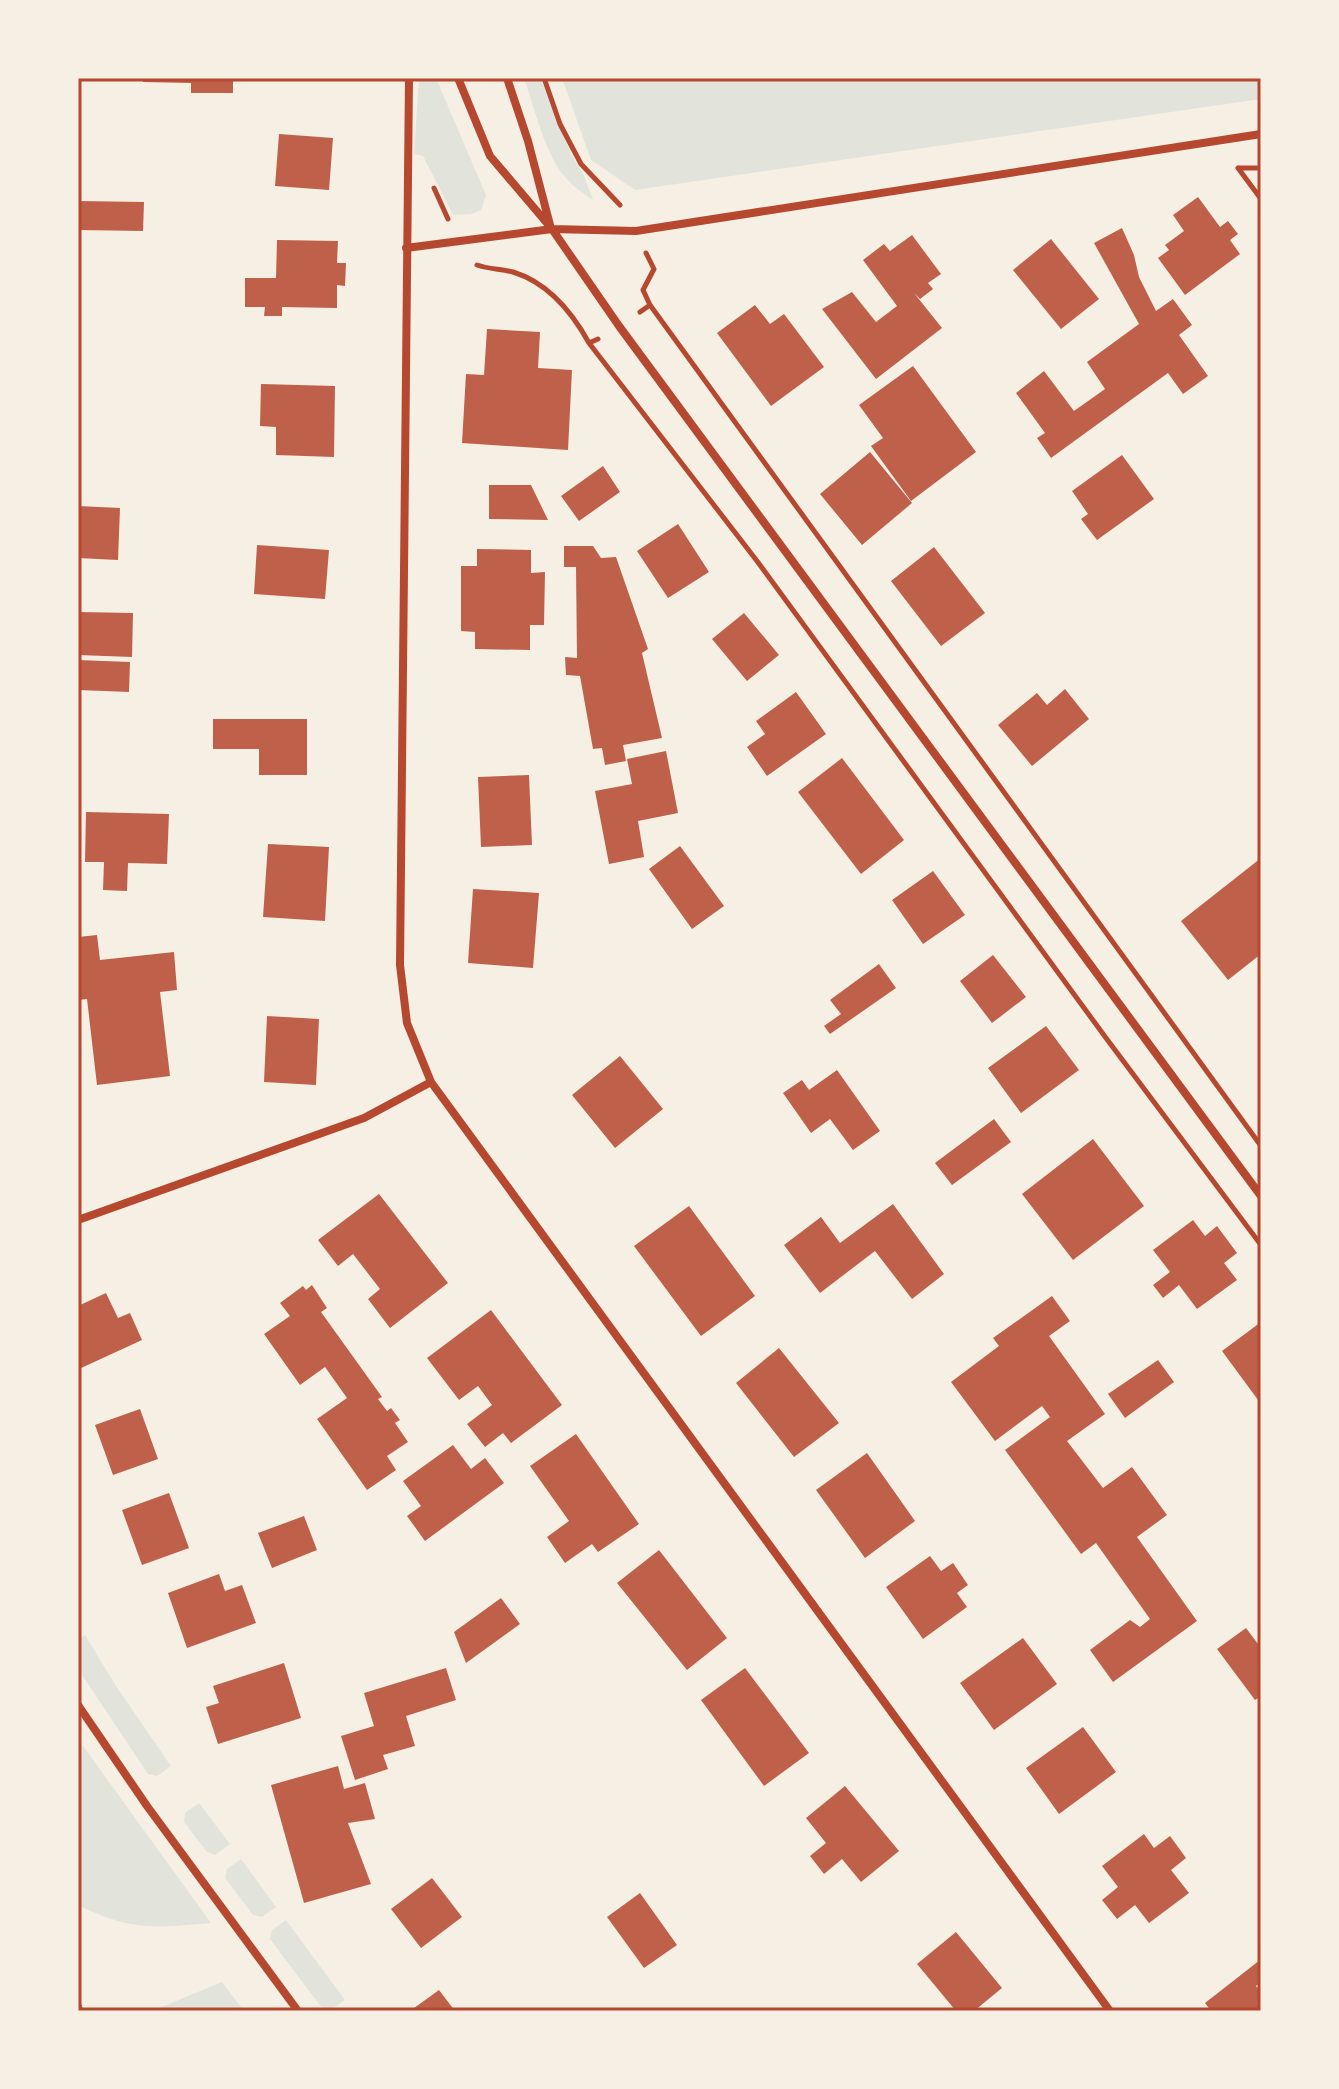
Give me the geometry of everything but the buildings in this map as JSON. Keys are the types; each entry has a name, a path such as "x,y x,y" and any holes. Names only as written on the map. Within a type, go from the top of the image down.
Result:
{"street":[{"path":"409,78 400,965 407,1023 431,1082 1110,2011"},
{"path":"458,78 490,156 552,229 619,326 1261,1196"},
{"path":"507,78 552,229"},
{"path":"406,248 552,229 636,231 1261,134"},
{"path":"78,1220 364,1118 431,1082"},
{"path":"78,1705 156,1818 298,2011"}],"path":[{"path":"544,78 560,124 581,164 617,201 654,269 643,290 650,305 1261,1146"},
{"path":"1261,168 1238,168 1261,199"},
{"path":"650,305 589,343 757,561 1261,1245"},
{"path":"78,2003 81,2011"}],"shaded area":[{"path":"419,78 436,78 486,195 481,210 472,214 453,215 423,156 414,154"},
{"path":"524,78 541,78 593,200 570,183 557,166"},
{"path":"562,78 1261,78 1261,99 635,190 591,160"},
{"path":"85,1635 171,1766 157,1776 148,1774 78,1669 78,1640"},
{"path":"78,1739 211,1923 143,1926 113,1919 78,1905"},
{"path":"199,1803 230,1844 215,1855 207,1852 184,1822 185,1813"},
{"path":"241,1859 276,1907 262,1917 253,1915 225,1878 227,1869"},
{"path":"286,1920 345,2000 331,2010 322,2008 270,1939 272,1930"},
{"path":"222,1982 244,2011 152,2011"}]}
